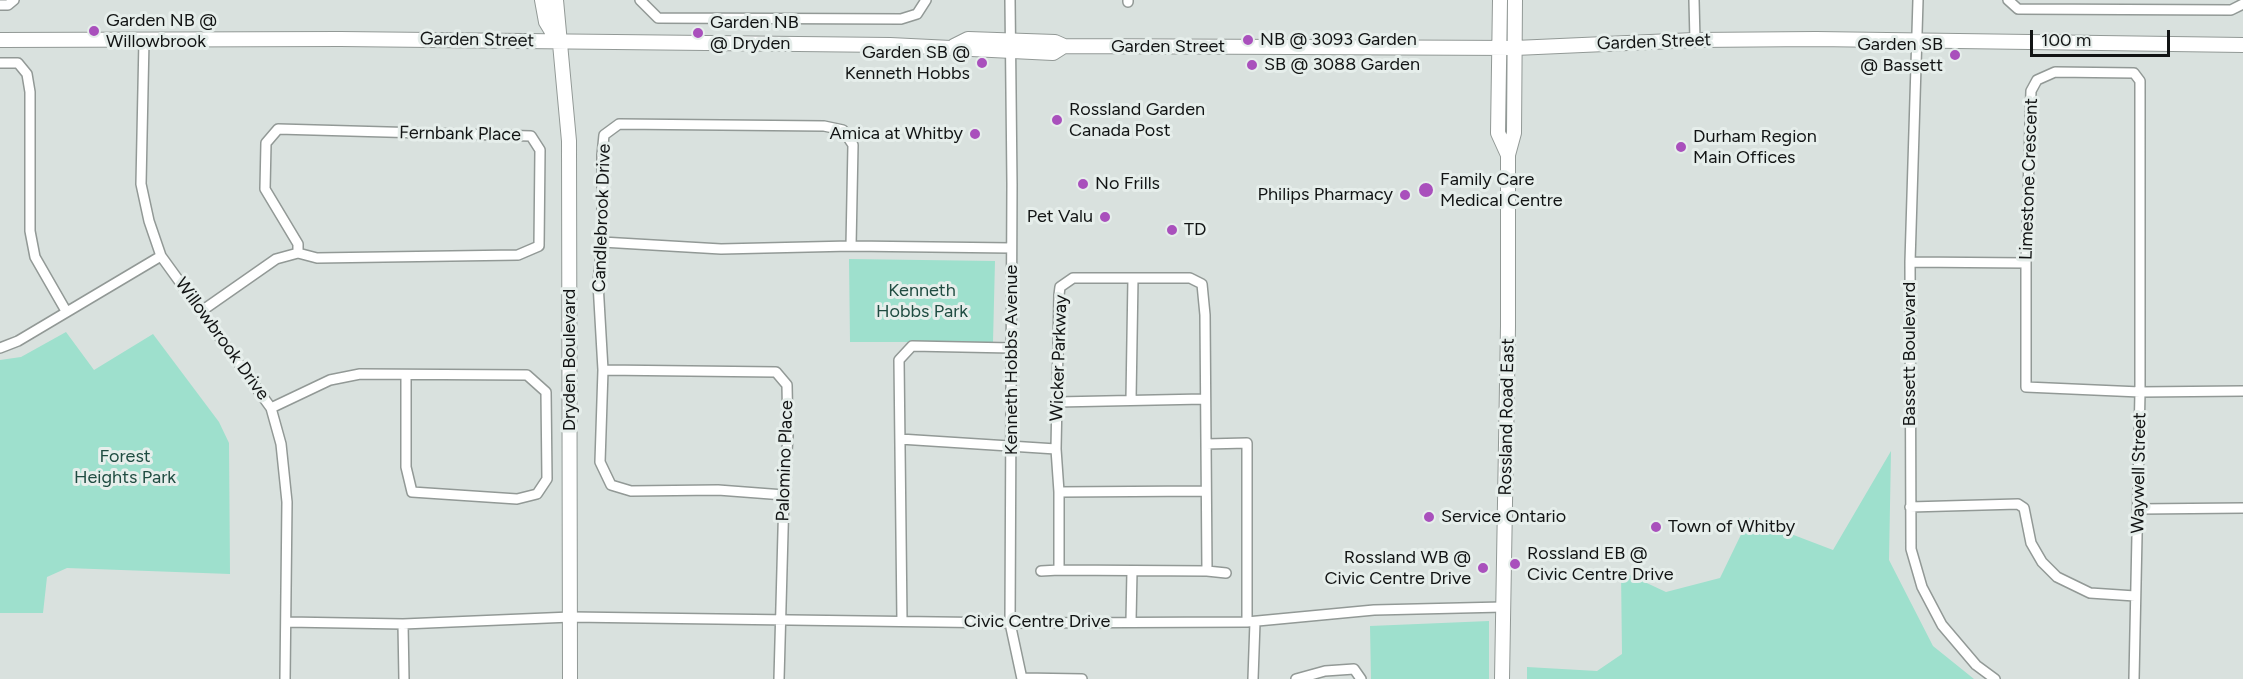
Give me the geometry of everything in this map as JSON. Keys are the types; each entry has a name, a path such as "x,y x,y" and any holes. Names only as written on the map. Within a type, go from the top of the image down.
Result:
{"street":[{"path":"0,5 8,5 14,0"},
{"name":"Dryden Boulevard","path":"542,0 546,22 558,42"},
{"name":"Dryden Boulevard","path":"556,0 559,21 558,42 569,141 570,679"},
{"path":"640,0 658,18 889,19 917,14 926,0"},
{"path":"1010,0 1012,46"},
{"name":"Rossland Road East","path":"1500,0 1508,48 1514,133 1508,155 1509,326 1502,679"},
{"name":"Rossland Road East","path":"1508,48 1515,0"},
{"path":"1694,0 1695,40"},
{"name":"Bassett Boulevard","path":"1918,0 1910,262 1911,549 1922,587 1942,625 1976,665 1995,679"},
{"path":"2008,0 2018,9 2231,10 2243,4"},
{"name":"Garden Street","path":"0,40 954,46 968,39 1012,46 1054,42 1065,46 1508,48 1695,40 1917,39 2243,45"},
{"name":"Willowbrook Drive","path":"144,40 141,184 149,221 161,256 203,310 271,408 281,444 287,502 285,679"},
{"name":"Kenneth Hobbs Avenue","path":"1012,46 1010,623 1022,679"},
{"path":"0,63 18,63 27,74 30,92 30,231 35,257 66,311"},
{"name":"Limestone Crescent","path":"2140,267 2140,81 2134,73 2055,72 2037,80 2031,91 2025,263 2026,387 2140,392"},
{"name":"Candlebrook Drive","path":"784,495 718,490 631,491 611,485 600,462 603,370 598,283 602,242 604,135 619,124 824,126 843,130 853,145 850,246"},
{"name":"Fernbank Place","path":"203,310 276,259 298,253 317,258 518,255 539,246 540,150 531,136 278,129 266,143 265,189 298,244 298,253"},
{"path":"602,242 721,249 850,246 1011,248"},
{"path":"0,348 18,341 161,256"},
{"path":"1910,262 2025,263"},
{"name":"Waywell Street","path":"2134,679 2139,509 2140,267"},
{"name":"Wicker Parkway","path":"1059,570 1059,492 1056,449 1060,287 1073,278 1190,278 1202,284 1205,315 1207,571"},
{"path":"1131,399 1133,278"},
{"path":"902,621 899,360 912,346 1012,348"},
{"name":"Palomino Place","path":"603,370 776,372 787,385 788,436 784,495 779,679"},
{"path":"271,408 330,380 360,374 527,375 546,392 547,479 537,494 517,499 412,492 406,467 406,376"},
{"path":"2140,392 2243,391"},
{"path":"1057,402 1204,399"},
{"name":"Wicker Parkway","path":"900,439 1012,444 1056,449"},
{"path":"1206,444 1247,443 1253,679"},
{"path":"1059,492 1205,491"},
{"path":"1910,507 2018,504 2024,508 2031,543 2042,562 2057,577 2090,593 2135,596"},
{"path":"2139,509 2243,508"},
{"path":"1041,572 1059,570 1226,573"},
{"path":"1131,571 1131,621"},
{"name":"Civic Centre Drive","path":"287,622 403,624 571,617 1010,623 1251,622 1374,610 1503,607"},
{"path":"403,624 404,679"},
{"path":"1296,679 1325,671 1354,669 1361,679"},
{"path":"1022,679 1082,679"}],"green space":[{"name":"Kenneth Hobbs Park","path":"849,259 995,261 993,342 850,342"},
{"name":"Forest Heights Park","path":"66,332 94,370 153,334 219,422 229,443 230,574 67,568 47,577 43,613 0,613 0,360 21,357"},
{"path":"1891,451 1889,560 1933,646 1974,679 1527,679 1527,667 1597,671 1622,654 1621,571 1666,592 1720,578 1749,518 1833,550"},
{"path":"1489,621 1489,679 1371,679 1370,626"}],"place":[{"name":"Garden NB @ Willowbrook","path":"94,31"},
{"name":"Garden NB @ Dryden","path":"698,33"},
{"name":"NB @ 3093 Garden","path":"1248,40"},
{"name":"Garden SB @ Bassett","path":"1955,55"},
{"name":"Garden SB @ Kenneth Hobbs","path":"982,63"},
{"name":"SB @ 3088 Garden","path":"1252,65"},
{"name":"Rossland Garden Canada Post","path":"1057,120"},
{"name":"Amica at Whitby","path":"975,134"},
{"name":"Durham Region Main Offices","path":"1681,147"},
{"name":"No Frills","path":"1083,184"},
{"name":"Family Care Medical Centre","path":"1426,190"},
{"name":"Philips Pharmacy","path":"1405,195"},
{"name":"Pet Valu","path":"1105,217"},
{"name":"TD","path":"1172,230"},
{"name":"Service Ontario","path":"1429,517"},
{"name":"Town of Whitby","path":"1656,527"},
{"name":"Rossland EB @ Civic Centre Drive","path":"1515,564"},
{"name":"Rossland WB @ Civic Centre Drive","path":"1483,568"}]}
